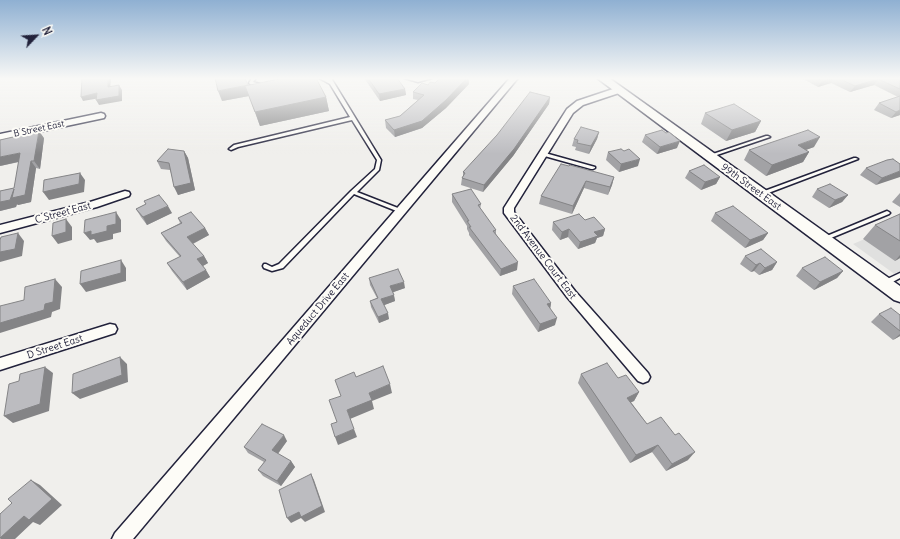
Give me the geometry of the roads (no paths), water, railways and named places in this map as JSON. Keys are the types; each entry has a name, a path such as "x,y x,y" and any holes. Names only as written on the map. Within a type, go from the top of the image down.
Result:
{"street":[{"name":"Aqueduct Drive East","path":"121,539 493,103"},
{"name":"2nd Avenue Court East","path":"582,103 574,107 509,208 509,212 571,294 642,377"},
{"name":"99th Street East","path":"637,103 900,295"},
{"name":"B Street East","path":"0,137 101,116"},
{"name":"C Street East","path":"0,229 94,205 125,194"},
{"name":"D Street East","path":"0,364 110,329"}],"lane":[{"path":"266,266 272,268 281,266 377,169 379,160 344,103"},
{"path":"231,149 236,146 353,118"},
{"path":"709,156 768,137"},
{"path":"543,154 593,168"},
{"path":"761,194 856,159"},
{"path":"353,192 401,211"},
{"path":"823,239 887,213"},
{"path":"884,284 900,275"}]}
